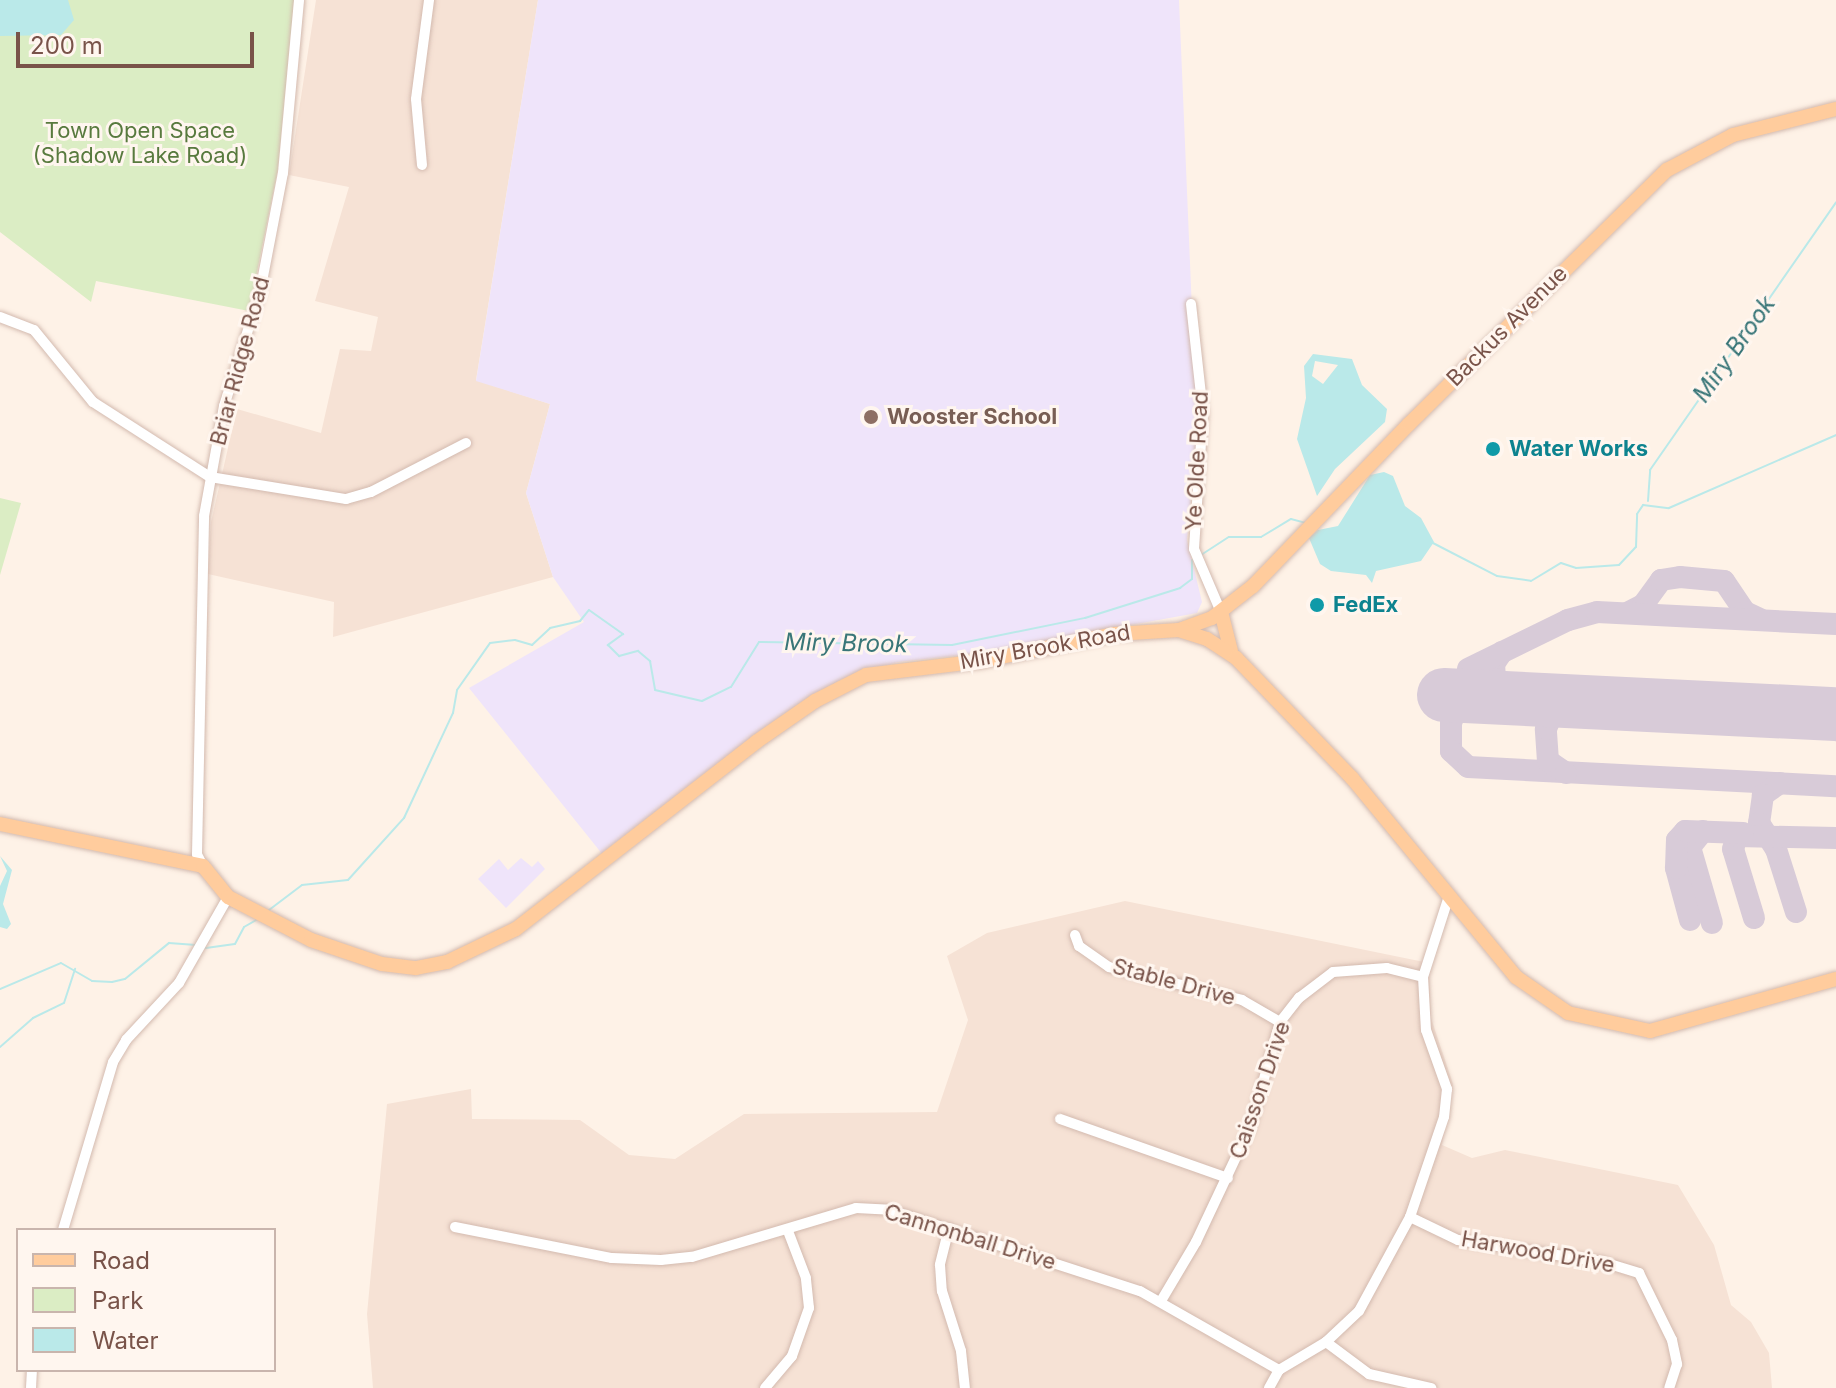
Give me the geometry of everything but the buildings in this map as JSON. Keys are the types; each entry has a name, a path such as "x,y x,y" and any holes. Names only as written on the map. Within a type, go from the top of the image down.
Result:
{"main road":[{"name":"Backus Avenue","path":"1179,630 1221,612 1311,528 1440,392 1667,170 1733,135 1836,109"},
{"path":"1221,612 1225,638 1236,658"},
{"name":"Miry Brook Road","path":"203,866 228,897 289,929 382,964 416,968 447,962 549,906 756,742 852,681 898,668 981,661 1115,634 1179,630 1207,639 1236,658 1331,755 1539,998 1568,1013 1628,1030 1672,1027 1836,979"},
{"path":"0,824 203,866"}],"street":[{"name":"Briar Ridge Road","path":"203,866 197,854 204,516 224,406 260,292 283,173 299,0"},
{"path":"422,165 416,99 429,0"},
{"name":"Ye Olde Road","path":"1191,304 1203,413 1192,527 1196,557 1221,612"},
{"path":"0,317 34,330 93,402 210,477 346,499 371,492 466,443"},
{"path":"1269,1388 1279,1370 1326,1342 1359,1311 1410,1217 1444,1117 1447,1089 1426,1030 1423,977 1449,896"},
{"path":"64,1228 113,1062 196,957 228,897"},
{"name":"Stable Drive","path":"1075,935 1079,946 1109,967 1242,1000 1280,1022"},
{"name":"Caisson Drive","path":"1161,1301 1228,1178 1251,1125 1280,1022 1299,998 1333,972 1387,968 1423,977"},
{"path":"1060,1119 1228,1178"},
{"name":"Cannonball Drive","path":"455,1227 612,1258 661,1260 788,1231 856,1208 877,1208 949,1228 1161,1301 1279,1370"},
{"name":"Harwood Drive","path":"1410,1217 1458,1240 1603,1262 1639,1273 1672,1340 1677,1364 1669,1388"},
{"path":"949,1228 941,1278 965,1388"},
{"path":"765,1388 792,1356 809,1308 806,1278 788,1231"},
{"path":"1326,1342 1369,1374 1431,1388"}],"shaded area":[{"path":"316,0 538,0 476,380 550,404 526,493 553,577 333,637 334,602 208,574 211,522 237,409 321,433 340,349 371,351 378,317 315,301 349,187 289,175"},
{"name":"Wooster School","path":"538,0 1179,0 1197,430 1187,540 1202,602 1197,613 971,654 898,662 842,679 815,694 603,855 469,688 584,622 553,577 526,493 550,404 476,381"},
{"path":"521,858 532,867 538,861 545,869 506,908 478,879 499,859 508,870"},
{"path":"1125,901 1429,963 1431,1018 1453,1084 1442,1145 1472,1158 1505,1150 1678,1185 1714,1245 1731,1305 1751,1322 1769,1353 1772,1388 373,1388 367,1314 387,1104 471,1089 472,1119 580,1120 629,1155 675,1159 744,1114 937,1112 968,1020 947,956 987,933"}],"green space":[{"name":"Town Open Space (Shadow Lake Road)","path":"0,0 294,0 278,169 249,311 96,281 91,302 0,232"},
{"path":"0,498 21,503 0,575"}],"water":[{"path":"0,0 68,0 74,20 61,35 0,36"},
{"path":"1313,354 1352,359 1362,385 1387,409 1385,422 1335,469 1317,496 1297,439 1306,398 1304,366","holes":["1315,361 1338,365 1323,384 1312,376"]},
{"path":"1384,472 1393,476 1405,506 1421,518 1434,542 1421,561 1376,571 1372,583 1366,575 1331,571 1320,564 1309,538 1318,530 1338,526 1370,475"},
{"path":"0,856 12,870 3,904 11,924 7,929 0,927 0,886 7,871"}],"waterway":[{"name":"Miry Brook","path":"1648,501 1650,470 1836,202"},
{"name":"Miry Brook","path":"1431,542 1497,576 1531,581 1561,563 1576,568 1619,565 1636,547 1637,514 1643,505 1669,508 1836,435"},
{"name":"Miry Brook","path":"1201,555 1229,537 1261,537 1291,519 1306,523"},
{"name":"Miry Brook","path":"269,910 302,885 348,880 404,818 453,713 457,690 490,643 515,640 532,645 550,628 580,621 589,610 623,634 608,645 619,656 638,651 650,661 655,690 702,701 731,687 759,642 952,645 1085,618 1180,588 1192,579 1192,560"},
{"name":"Miry Brook","path":"206,948 235,944 244,927 258,919"},
{"name":"Miry Brook","path":"0,989 61,963 92,981 112,982 125,979 169,943 196,945"},
{"path":"0,1047 33,1018 64,1003 75,969"}],"taxiway":[{"path":"1627,613 1643,605 1661,580 1680,577 1724,581 1745,612 1760,619"},
{"path":"1468,669 1568,620 1597,612 1836,624"},
{"path":"1502,652 1494,664 1495,679 1504,691 1521,699"},
{"path":"1476,697 1457,708 1451,723 1451,751 1468,767 1836,786"},
{"path":"1566,773 1548,761 1546,729 1553,712 1574,701"},
{"path":"1819,713 1836,724"},
{"path":"1780,783 1763,795 1759,823 1776,849 1796,912"},
{"path":"1690,920 1676,868 1677,840 1685,831 1743,833"},
{"path":"1703,831 1690,847 1712,923"},
{"path":"1754,918 1733,849 1737,836 1836,838"}],"runway":[{"path":"1444,695 1836,714"}],"place":[{"name":"Wooster School","path":"871,417"},
{"name":"Water Works","path":"1493,449"},
{"name":"FedEx","path":"1317,605"}]}
